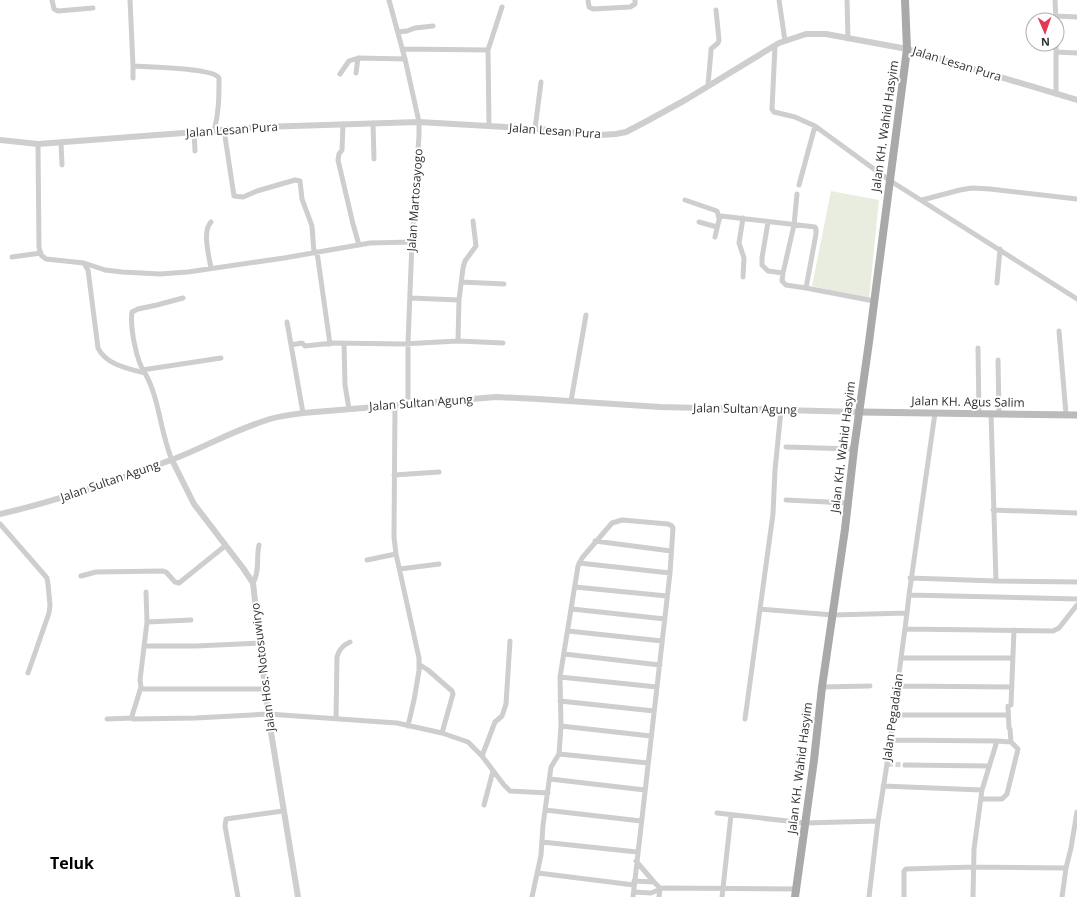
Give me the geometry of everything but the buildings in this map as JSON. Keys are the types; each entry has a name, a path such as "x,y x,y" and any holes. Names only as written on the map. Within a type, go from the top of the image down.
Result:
{"main road":[{"name":"Jalan KH. Wahid Hasyim","path":"796,893 822,686 848,503 907,49 905,0"},
{"name":"Jalan KH. Agus Salim","path":"860,412 1077,415"}],"street":[{"path":"52,0 53,7 56,11 93,8"},
{"path":"130,0 133,78"},
{"name":"Jalan Martosayogo","path":"389,0 403,49 419,122 408,343 408,404"},
{"path":"588,0 589,7 593,9 630,7 635,4 636,0"},
{"path":"779,0 785,41"},
{"path":"847,0 848,39"},
{"path":"1055,0 1056,12"},
{"path":"489,126 488,50 502,7"},
{"path":"708,85 711,49 718,44 719,40 716,10"},
{"path":"1065,18 1077,17"},
{"path":"398,32 433,26"},
{"name":"Jalan Lesan Pura","path":"0,140 38,144 224,130 419,122 606,135 621,133 647,121 785,41 814,33 907,49 1077,100"},
{"path":"775,46 774,112 795,117 815,126 889,180 1077,299"},
{"path":"403,49 488,50"},
{"path":"1056,94 1056,52 1077,53"},
{"path":"340,74 349,60 358,58 405,58"},
{"path":"356,73 358,58"},
{"path":"133,66 202,70 219,76 218,116 214,131"},
{"path":"535,129 541,82"},
{"path":"343,124 342,150 339,154 338,160 359,245"},
{"path":"373,124 374,159"},
{"path":"799,185 815,126"},
{"path":"224,130 234,196 243,197 257,191 295,180 300,181 302,199 312,226 330,344"},
{"path":"194,132 195,151"},
{"path":"61,143 62,165"},
{"path":"38,144 39,247 43,258 46,259 84,263 111,270 149,275 188,272 359,245 387,242 412,242"},
{"path":"922,200 972,188 1077,198"},
{"path":"797,194 794,224 782,282 784,284 874,301"},
{"path":"686,200 717,211 719,218 715,237"},
{"path":"719,218 724,216 813,226 816,229 806,288"},
{"path":"743,218 739,243 745,262 743,277"},
{"path":"458,341 461,282 465,261 476,246 473,221"},
{"path":"210,268 206,235 208,225 211,222"},
{"path":"699,222 717,227"},
{"path":"768,222 762,265 768,270 783,273"},
{"path":"998,283 1000,249"},
{"path":"12,257 41,253"},
{"path":"84,263 88,270 98,348 100,352 114,363 123,368 144,371 221,358"},
{"path":"461,282 504,284"},
{"path":"172,460 168,450 154,393 138,361 132,329 132,312 138,309 183,298"},
{"path":"410,298 459,300"},
{"path":"571,401 586,315"},
{"path":"287,322 303,413"},
{"path":"1059,331 1066,414"},
{"path":"291,345 302,343 305,346 344,343 376,344 458,341 503,343"},
{"path":"344,343 349,409"},
{"path":"978,348 979,413"},
{"path":"996,581 993,510 995,413 998,360"},
{"name":"Jalan Sultan Agung","path":"0,514 48,502 172,460 265,420 303,413 496,397 660,407 860,412"},
{"path":"395,406 394,537 396,554 420,658 414,700 408,726"},
{"path":"745,719 773,514 775,470 781,410"},
{"name":"Jalan Pegadaian","path":"869,897 905,629 910,578 935,413"},
{"path":"786,447 854,448"},
{"name":"Jalan Hos. Notosuwiryo","path":"172,460 194,504 253,583 264,689 298,897"},
{"path":"394,475 439,472"},
{"path":"786,500 848,503"},
{"path":"993,510 1077,513"},
{"path":"532,897 538,873 552,764 559,754 561,726 560,677 579,563 612,523 622,520 668,524 673,528 670,573 660,665 633,894 650,893"},
{"path":"0,524 47,578 50,605 48,619 28,673"},
{"path":"595,542 671,551"},
{"path":"253,583 257,572 257,553 259,544"},
{"path":"81,576 96,572 163,571 166,572 175,582 179,582 225,546"},
{"path":"367,560 396,554"},
{"path":"579,563 670,573"},
{"path":"400,569 439,564"},
{"path":"910,578 1077,582"},
{"path":"575,587 667,596"},
{"path":"132,718 141,687 140,680 147,622 146,592"},
{"path":"909,595 1077,599"},
{"path":"905,629 1049,631 1056,630 1077,605"},
{"path":"572,609 665,619"},
{"path":"760,609 833,615 907,613"},
{"path":"147,622 191,620"},
{"path":"981,799 1002,798 1007,794 1018,749 1011,742 1008,715 1008,706 1011,705 1014,630"},
{"path":"568,631 662,642"},
{"path":"482,756 495,722 502,716 506,704 510,640"},
{"path":"336,719 337,657 343,646 350,642"},
{"path":"144,646 196,646 260,643"},
{"path":"564,654 660,665"},
{"path":"901,658 1013,658"},
{"path":"420,665 428,670 453,694 442,733"},
{"path":"560,677 657,687"},
{"path":"822,686 870,686"},
{"path":"897,686 1012,687"},
{"path":"141,687 145,690 264,689"},
{"path":"560,701 654,711"},
{"path":"107,719 132,718 135,720 268,714 391,722 442,733 468,742 482,756 510,791 548,793"},
{"path":"893,714 1008,715"},
{"path":"561,726 651,736"},
{"path":"889,740 1011,742"},
{"path":"973,897 974,849 982,790 997,741"},
{"path":"559,754 648,763"},
{"path":"904,765 989,766"},
{"path":"484,805 493,771"},
{"path":"550,779 645,790"},
{"path":"883,786 982,790"},
{"path":"545,810 641,821"},
{"path":"238,897 225,826 226,819 229,817 283,811"},
{"path":"717,812 805,823 878,821"},
{"path":"1062,897 1066,868 1074,848 1077,812"},
{"path":"722,897 731,814"},
{"path":"542,842 637,852"},
{"path":"636,861 660,888"},
{"path":"904,897 904,871 908,868 1066,868"},
{"path":"538,873 634,883 654,882"},
{"path":"659,897 660,888"},
{"path":"645,897 660,888 723,888 796,893"}],"shaded area":[{"path":"831,191 879,200 869,299 812,286"}],"tunnel":[{"path":"888,764 905,765"}],"district":[{"name":"Teluk","path":"72,863"}]}
